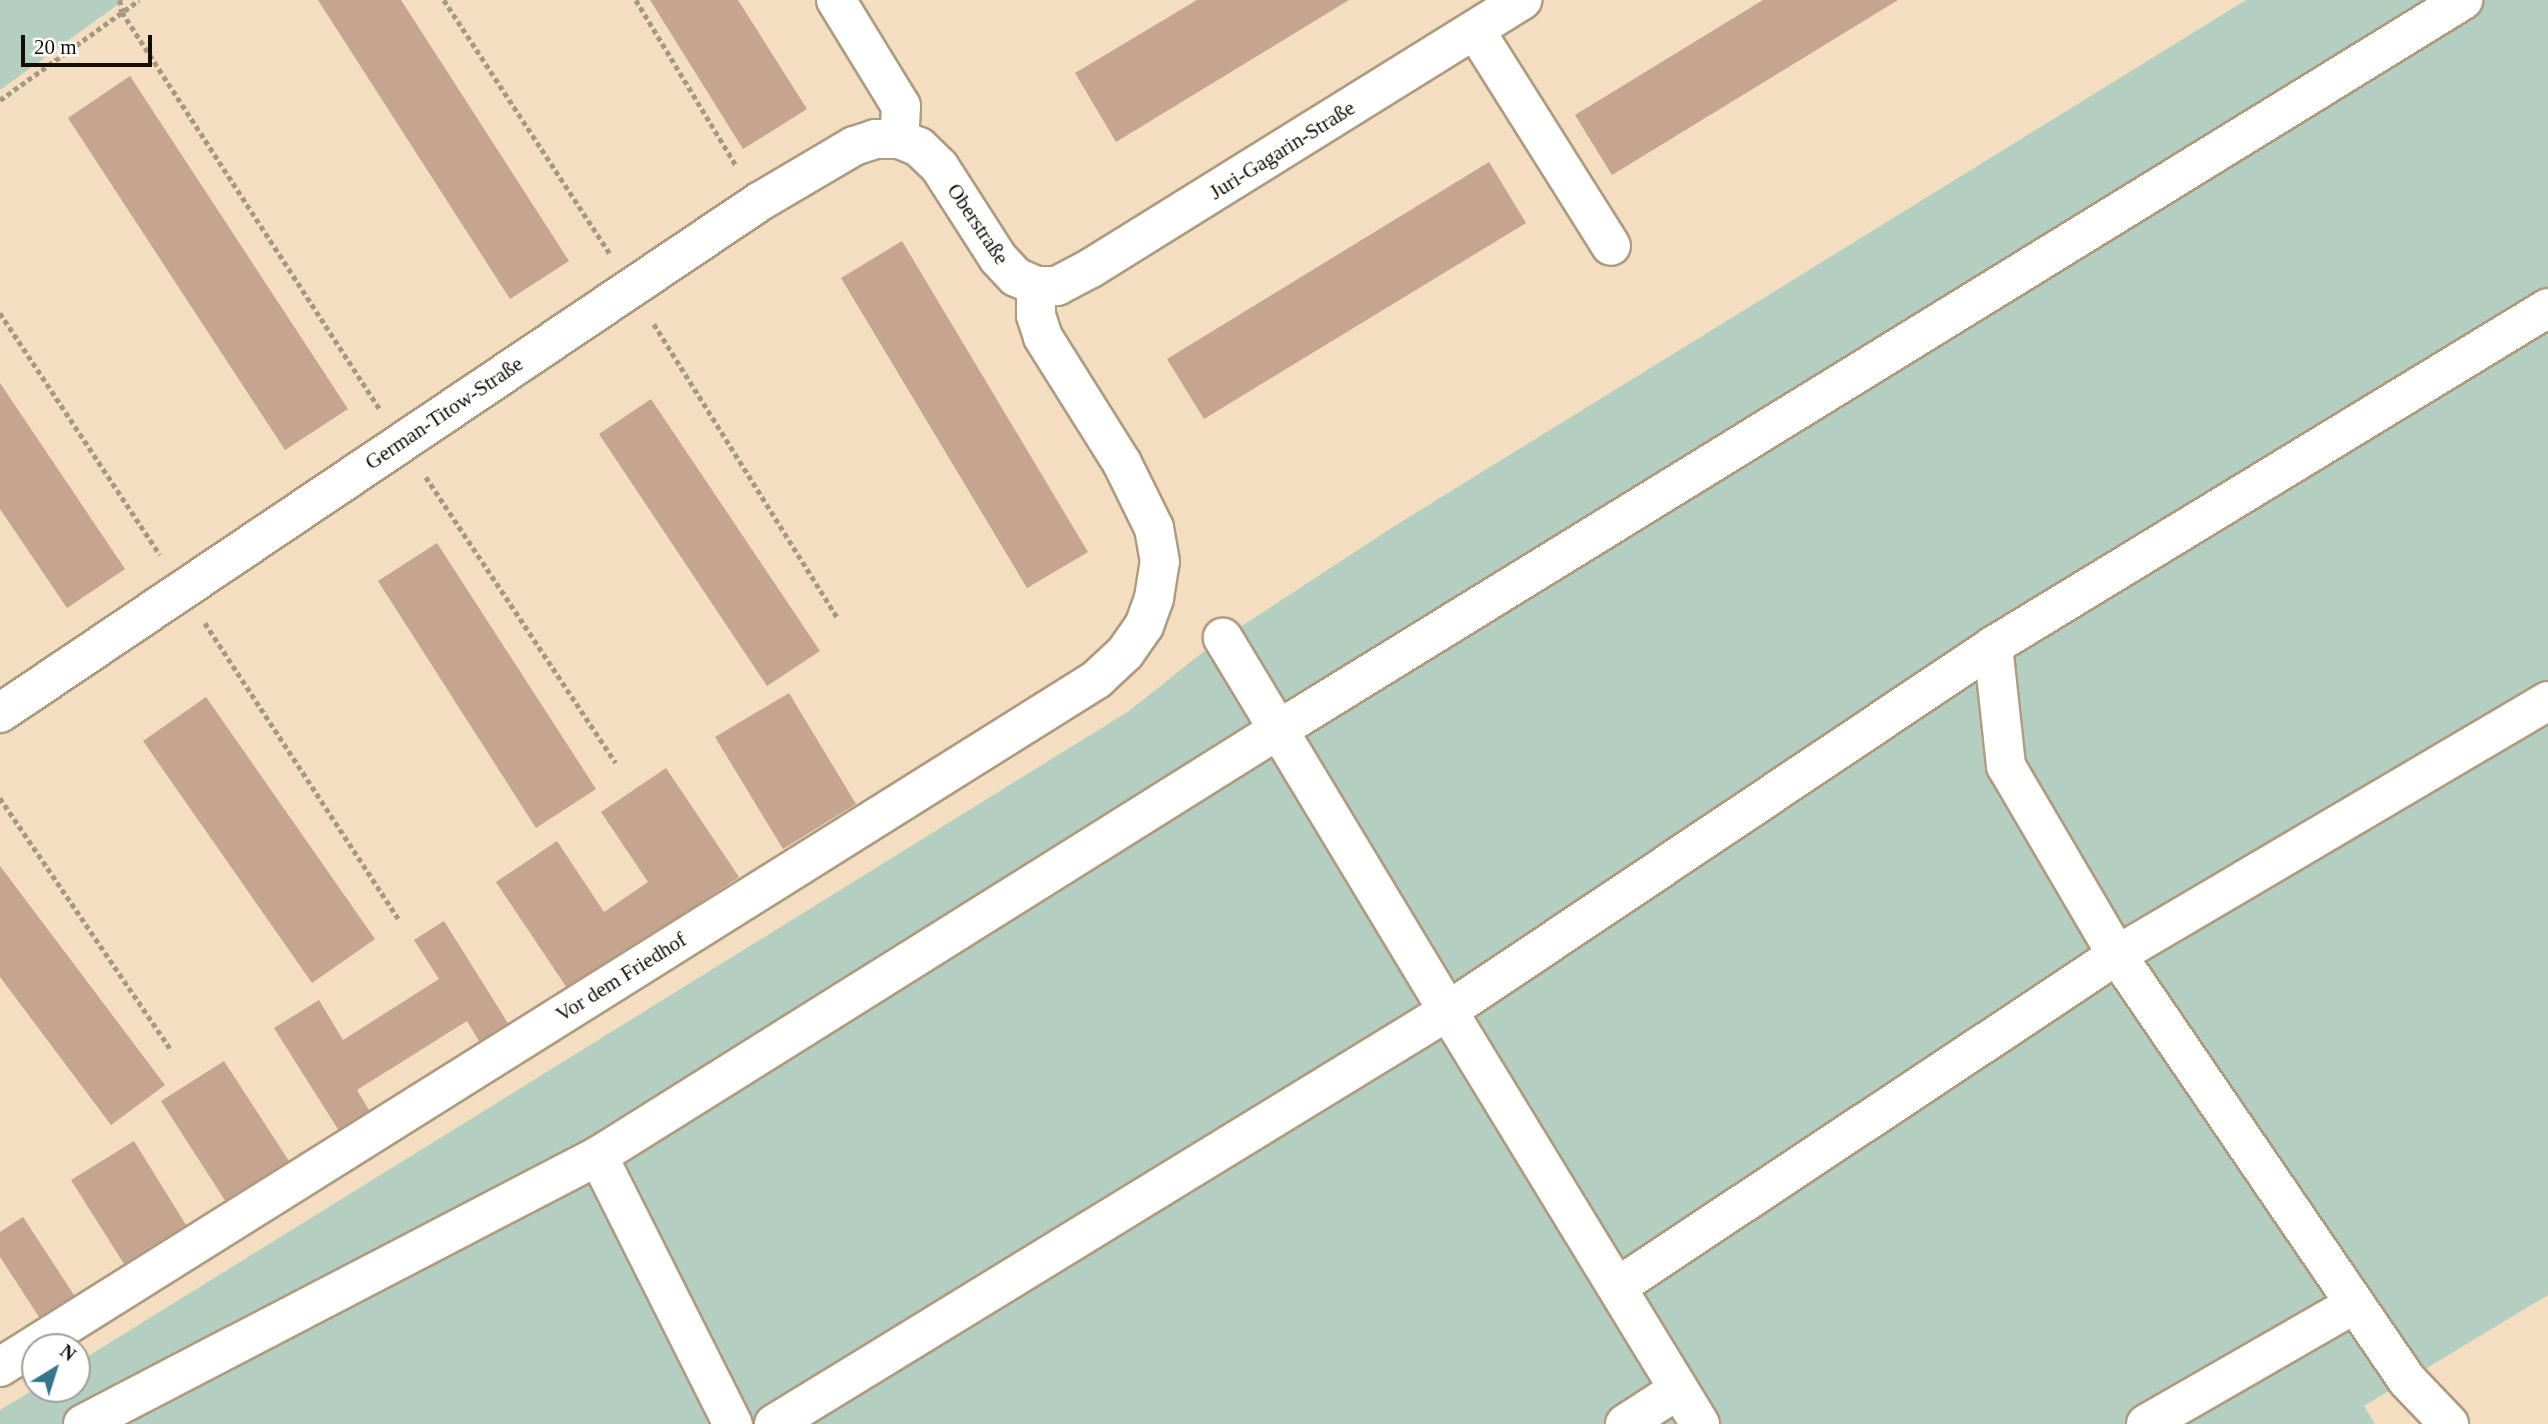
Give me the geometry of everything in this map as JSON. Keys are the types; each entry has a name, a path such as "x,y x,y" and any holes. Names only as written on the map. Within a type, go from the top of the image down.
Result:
{"street":[{"path":"836,0 894,88 901,106 899,139"},
{"path":"83,1424 598,1156 1278,730 2463,0"},
{"name":"Juri-Gagarin-Straße","path":"1037,286 1057,285 1091,268 1519,1"},
{"path":"1475,30 1611,246"},
{"name":"German-Titow-Straße","path":"0,713 759,202 854,146 875,139 899,139"},
{"name":"Oberstraße","path":"899,139 919,147 939,166 998,258 1016,277 1037,286"},
{"name":"Vor dem Friedhof","path":"0,1367 1097,679 1125,653 1144,626 1160,562 1154,528 1122,463 1043,337 1036,315 1037,286"},
{"path":"774,1424 1448,1011 1993,646 2548,308"},
{"path":"1223,638 1700,1424"},
{"path":"1993,646 2007,766 2117,955 2407,1380 2449,1424"},
{"path":"1617,1287 2117,955 2548,701"},
{"path":"598,1156 733,1424"},
{"path":"2146,1424 2354,1304"},
{"path":"1625,1424 1679,1389"}],"path":[{"path":"120,0 121,12 616,763"},
{"path":"0,100 139,0"},
{"path":"636,0 759,202"},
{"path":"0,799 172,1051"}],"green space":[{"path":"0,0 124,0 0,90"},
{"path":"2246,0 2548,0 2548,1295 2364,1406 2375,1424 0,1424 0,1410 21,1397 21,1403 91,1403 91,1354 1129,711 1208,648 1393,527"}],"building":[{"path":"318,0 401,0 569,261 510,299"},
{"path":"650,0 738,0 807,109 743,149"},
{"path":"1197,0 1349,0 1116,142 1075,73"},
{"path":"1763,0 1898,0 1612,175 1575,115"},
{"path":"130,76 348,409 285,450 68,118"},
{"path":"1489,162 1526,223 1204,419 1167,359"},
{"path":"902,241 1088,552 1027,588 841,278"},
{"path":"0,383 125,569 67,608 0,509"},
{"path":"651,399 820,651 767,686 599,434"},
{"path":"437,543 596,789 536,828 378,581"},
{"path":"789,693 856,804 783,849 715,737"},
{"path":"206,697 375,939 312,983 143,741"},
{"path":"666,768 739,877 569,991 496,882 557,841 604,912 648,882 601,812"},
{"path":"0,866 165,1085 111,1125 0,977"},
{"path":"444,921 511,1028 482,1046 467,1021 357,1090 372,1115 341,1134 274,1028 319,1000 343,1040 439,979 414,940"},
{"path":"224,1061 289,1161 226,1202 161,1101"},
{"path":"134,1141 186,1225 124,1264 71,1180"},
{"path":"23,1217 76,1298 41,1320 0,1257 0,1232"}]}
